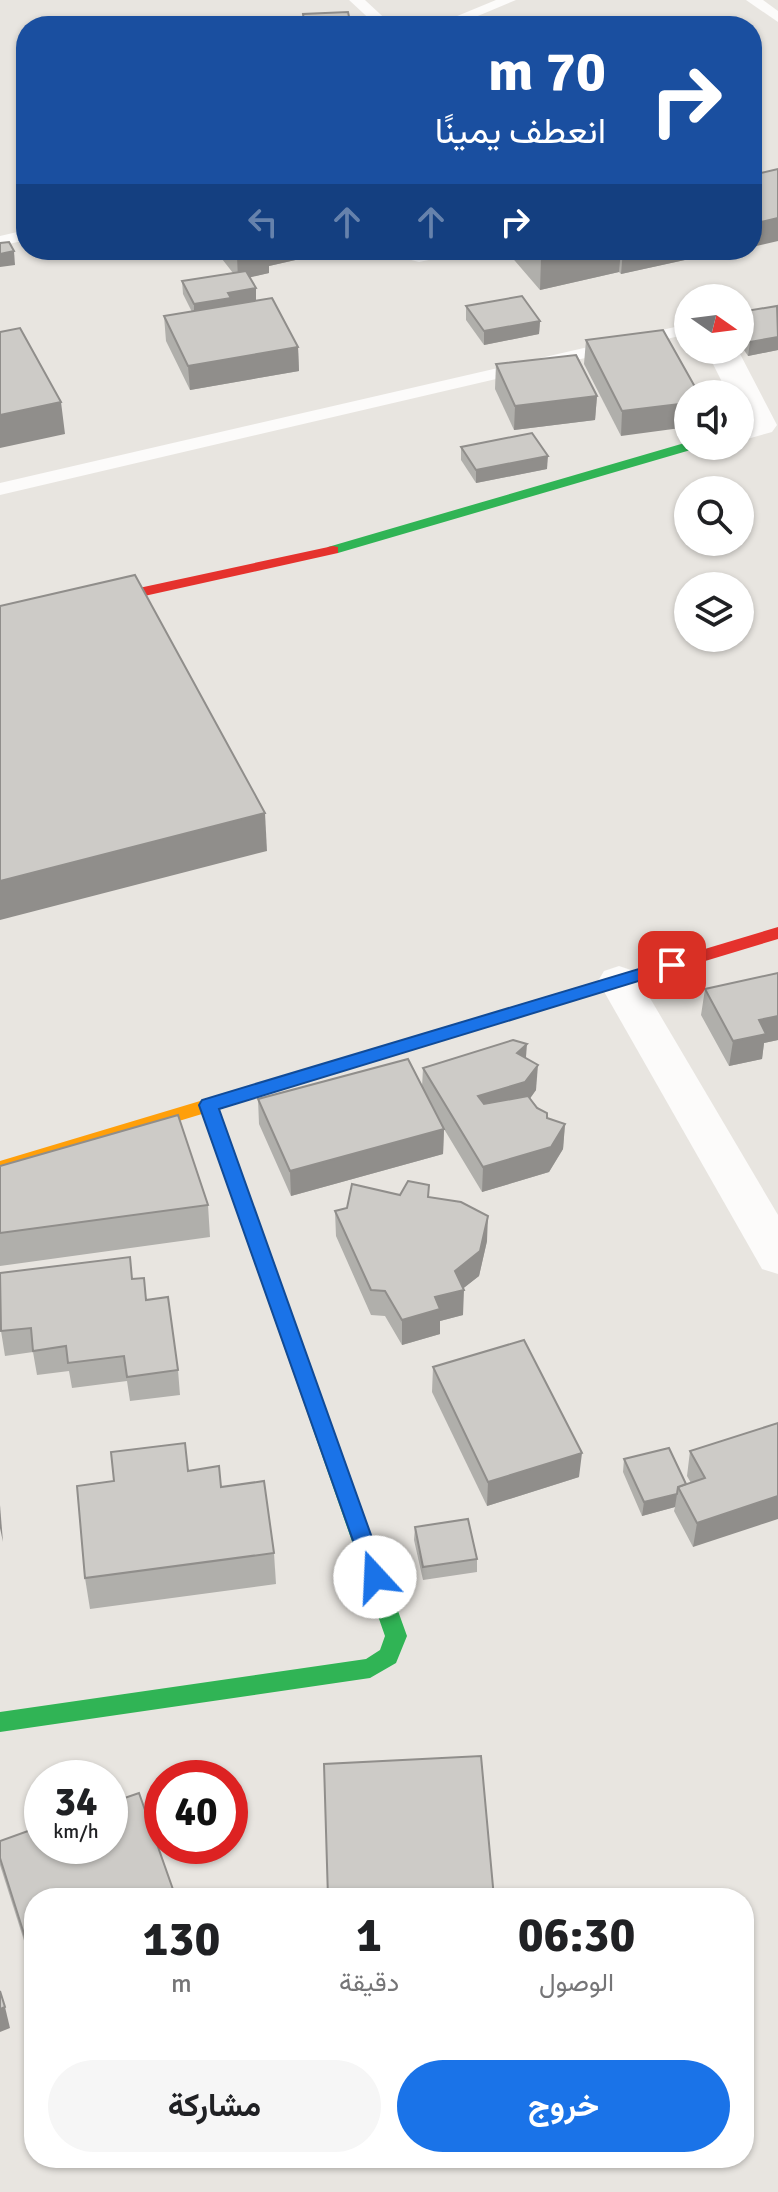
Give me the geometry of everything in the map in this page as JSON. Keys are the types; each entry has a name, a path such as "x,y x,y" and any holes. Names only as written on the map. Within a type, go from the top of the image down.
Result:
{"street":[{"path":"0,623 351,546 674,450"},
{"path":"0,1168 778,933"},
{"path":"619,981 778,1256"},
{"path":"0,1722 370,1668 388,1656 396,1636 208,1105"}],"lane":[{"path":"356,0 374,16"},
{"path":"467,16 509,0"},
{"path":"753,0 778,18"},
{"path":"0,489 674,332"}],"building":[{"path":"348,12 349,16 303,16"},
{"path":"778,169 778,218 762,222 762,173"},
{"path":"9,242 14,251 0,254 0,243"},
{"path":"246,271 256,288 228,293 231,298 194,304 182,281"},
{"path":"522,296 540,321 484,331 466,306"},
{"path":"272,298 298,347 188,366 164,316"},
{"path":"777,306 778,337 754,341 754,310"},
{"path":"20,328 61,402 0,415 0,332"},
{"path":"663,330 674,350 674,364 682,364 691,380 674,380 674,405 622,411 586,340"},
{"path":"576,355 597,396 515,406 496,364"},
{"path":"532,433 548,456 476,470 461,447"},
{"path":"135,575 265,813 0,881 0,606"},
{"path":"778,973 778,1016 759,1020 766,1034 733,1041 705,989"},
{"path":"513,1040 527,1044 517,1053 538,1065 525,1082 478,1096 484,1104 528,1096 537,1108 547,1113 547,1118 565,1124 551,1147 483,1167 423,1068"},
{"path":"408,1059 444,1129 290,1171 258,1099"},
{"path":"178,1115 208,1205 0,1233 0,1166"},
{"path":"408,1181 429,1185 428,1197 461,1202 488,1216 480,1251 455,1271 464,1290 435,1297 440,1309 402,1320 385,1291 371,1290 335,1211 347,1208 352,1184 400,1195"},
{"path":"130,1257 132,1279 144,1278 146,1300 168,1297 178,1370 127,1377 124,1356 68,1363 66,1346 33,1351 31,1328 1,1331 0,1273"},
{"path":"524,1340 582,1453 488,1482 433,1367"},
{"path":"778,1423 778,1496 697,1523 678,1487 705,1478 690,1451"},
{"path":"185,1443 188,1471 219,1466 221,1487 264,1481 274,1553 85,1578 77,1486 114,1481 111,1452"},
{"path":"669,1448 686,1484 678,1487 677,1494 644,1502 624,1459"},
{"path":"468,1519 477,1559 423,1567 415,1527"},
{"path":"481,1756 493,1888 328,1888 324,1764"},
{"path":"139,1793 144,1807 144,1864 164,1864 172,1888 24,1888 24,1934 0,1858 0,1841 24,1832 24,1864 128,1864 128,1797"},
{"path":"0,1991 5,2007 0,2009"}],"traffic: fast":[{"path":"333,550 674,450"},
{"path":"0,1722 370,1668 388,1656 396,1636 320,1421"}],"traffic: slow":[{"path":"0,1168 374,1055"},
{"path":"208,1105 320,1421"}],"traffic: jam":[{"path":"0,623 333,550"},
{"path":"374,1055 778,933"}],"route":[{"path":"375,1577 208,1105 672,965"}]}
